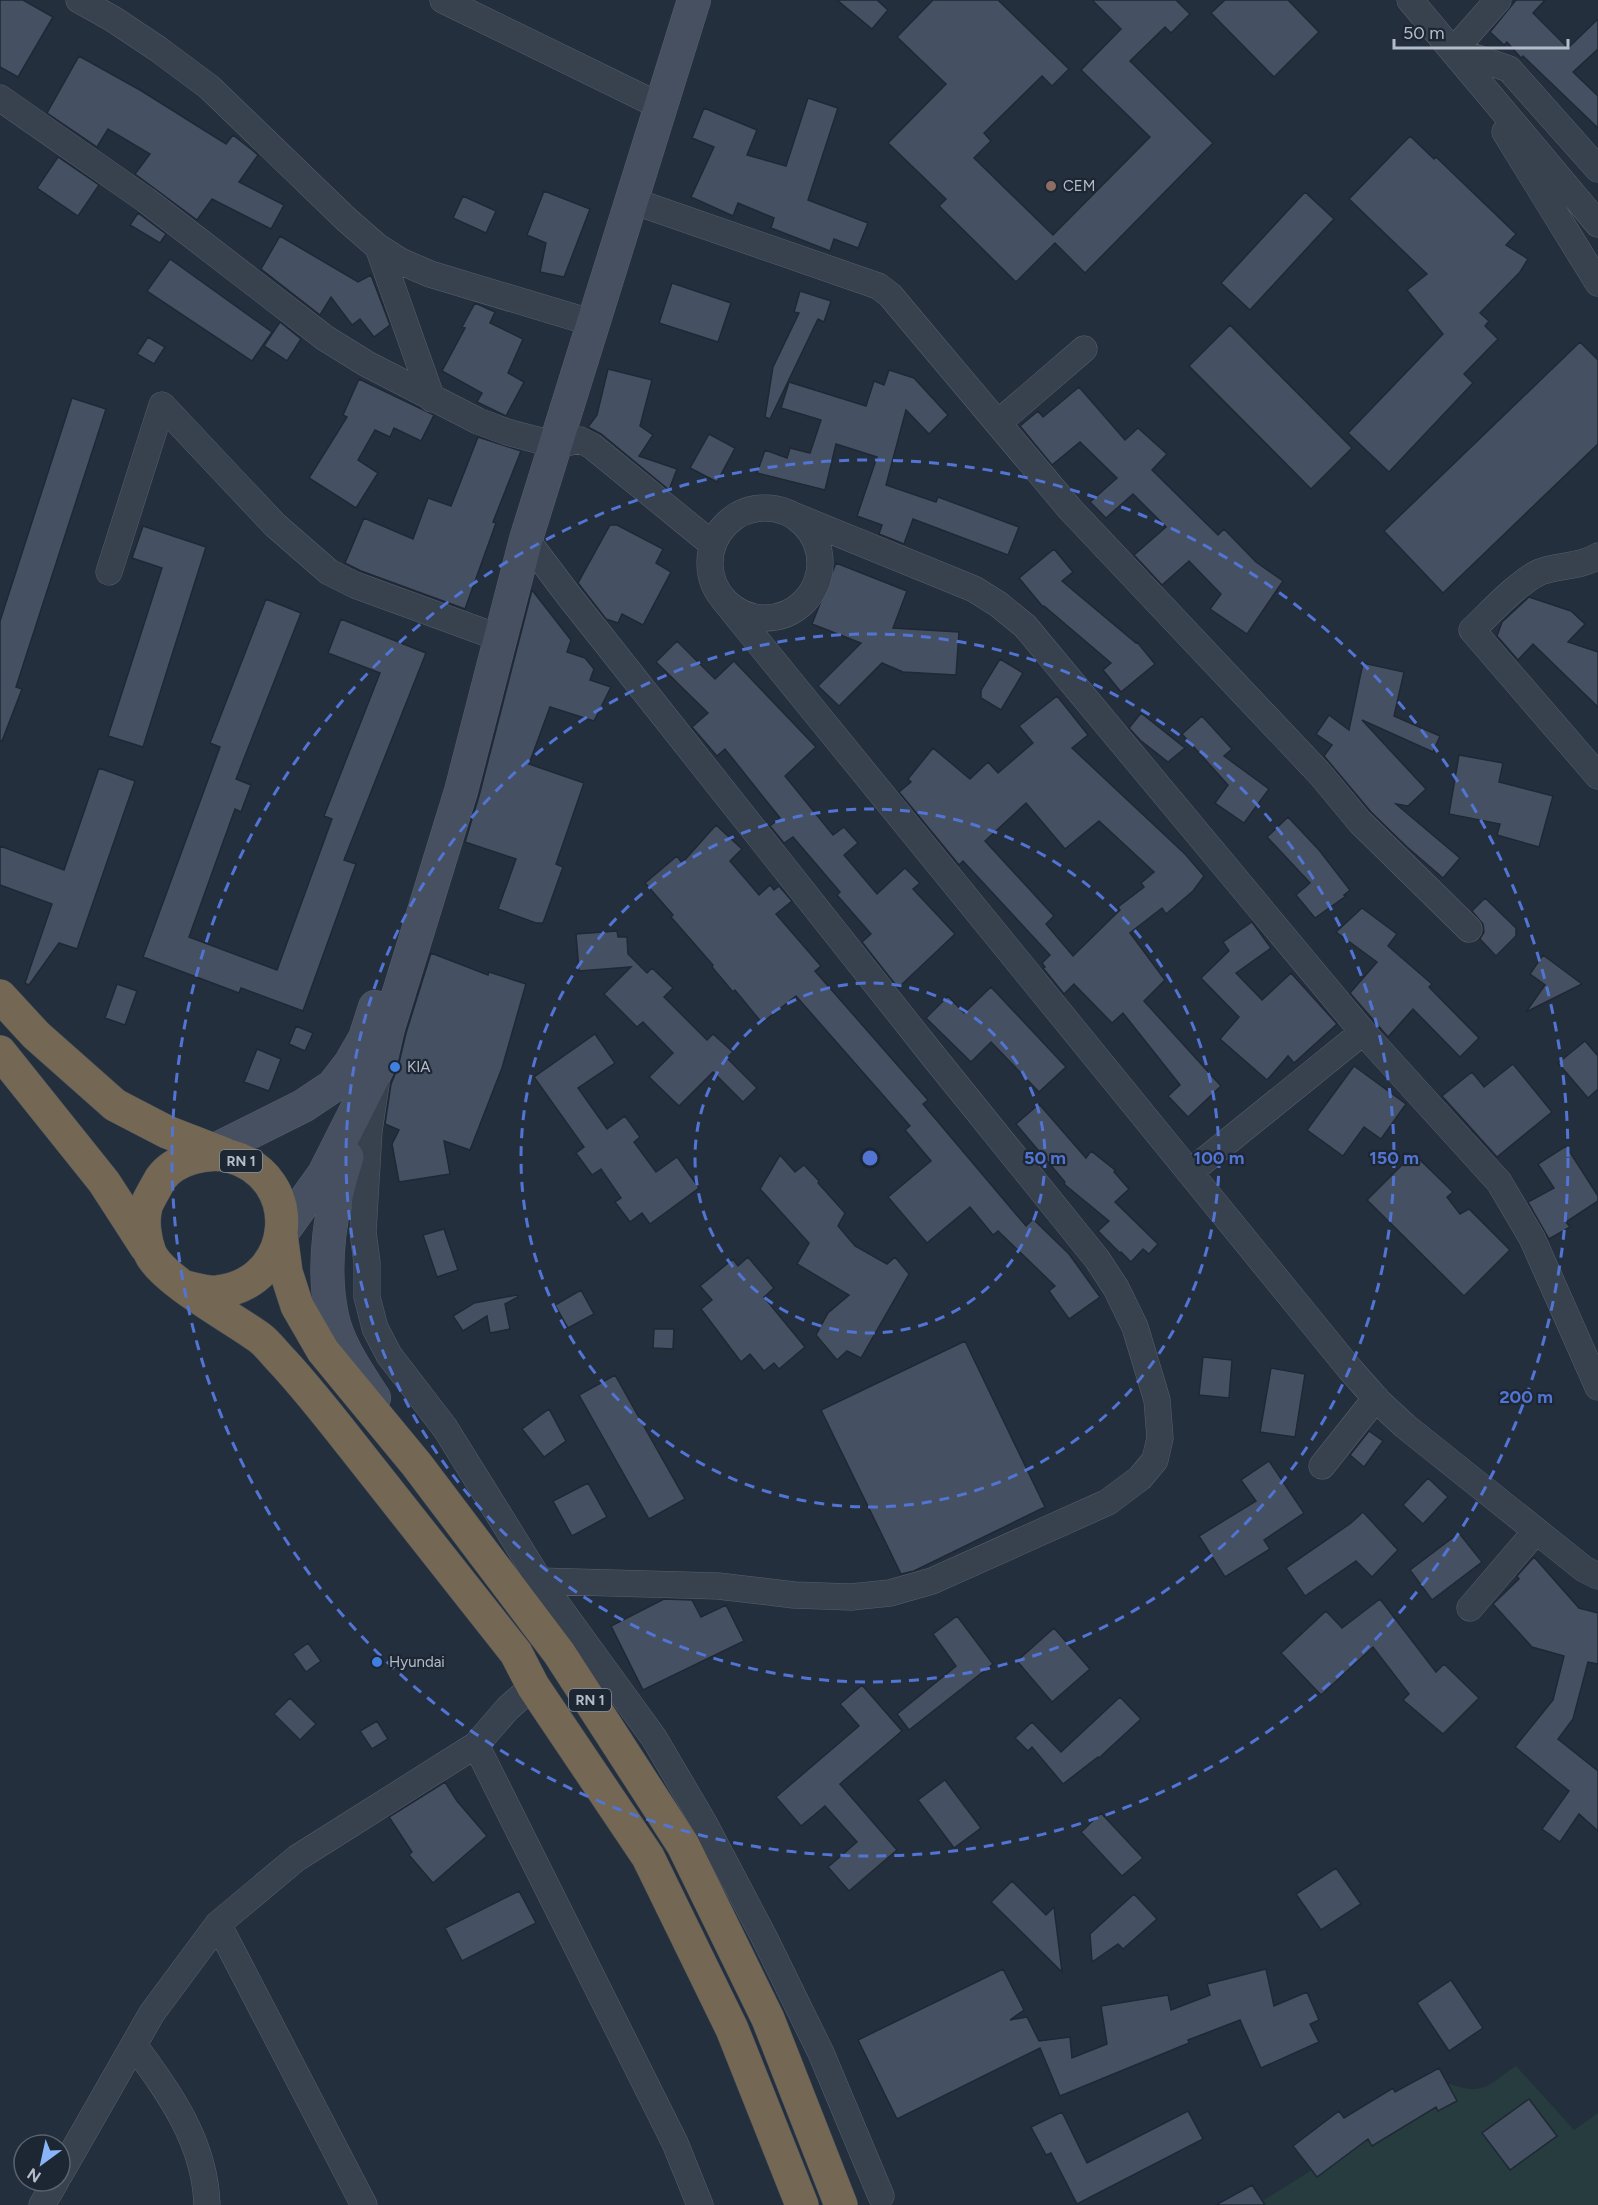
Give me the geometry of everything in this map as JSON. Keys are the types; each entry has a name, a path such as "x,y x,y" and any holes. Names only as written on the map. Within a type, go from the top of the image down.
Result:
{"highway":[{"name":"RN 1","path":"0,996 36,1035 115,1105 216,1154 250,1165 275,1192 282,1215 281,1239 272,1261 255,1279 238,1288 214,1293 185,1287"},
{"name":"RN 1","path":"0,1052 104,1182 165,1273 262,1340 307,1388 516,1653 533,1686 648,1857 732,2029 802,2205"},
{"name":"RN 1","path":"151,1254 144,1231 146,1207 162,1176 182,1162 216,1154"},
{"name":"RN 1","path":"281,1234 286,1272 297,1306 323,1351 417,1465 560,1653 683,1845 768,2019 841,2205"}],"main road":[{"path":"417,1465 361,1378 342,1343 332,1317 328,1284 332,1208 340,1177 380,1063 388,1028 461,791 526,539 694,0"},
{"path":"216,1154 303,1107 333,1086 350,1064 365,1038 443,781 497,647"},
{"path":"281,1234 324,1174 380,1063"}],"street":[{"path":"79,0 113,19 209,87 347,220 378,247 400,261 430,274 593,323"},
{"path":"443,0 662,107"},
{"path":"1410,0 1598,224"},
{"path":"1454,50 1498,0"},
{"path":"1454,50 1509,69 1593,153"},
{"path":"1454,50 1598,283"},
{"path":"0,98 146,200 325,338 432,399 488,425 556,445 580,440 592,446 712,544"},
{"path":"633,201 878,286 890,295 1070,509 1321,775 1360,822 1469,929"},
{"path":"378,247 432,399"},
{"path":"998,423 1083,349"},
{"path":"109,572 162,405 274,525 329,572 497,647"},
{"path":"1598,1387 1532,1238 1499,1182 1363,1032 1025,626 998,604 974,589 772,508 753,509 735,516 722,528 712,544 709,563 713,582 723,599 1376,1398 1405,1426 1584,1569 1598,1576"},
{"path":"723,599 745,614 754,617 774,617 792,611 807,599 816,583 820,564 817,545 808,528 790,514"},
{"path":"526,539 926,1048 1097,1259 1116,1288 1135,1327 1157,1400 1160,1438 1155,1460 1140,1478 1108,1502 932,1581 890,1593 851,1597 794,1595 718,1586 540,1581"},
{"path":"1593,565 1560,566 1538,573 1472,630 1598,776"},
{"path":"1190,1172 1363,1032"},
{"path":"380,1063 369,1131 364,1221 367,1297 375,1328 389,1355 445,1428 540,1581 654,1738 704,1823 765,1937 821,2054 881,2196"},
{"path":"1322,1466 1376,1398"},
{"path":"1470,1608 1536,1531"},
{"path":"72,2157 152,2013 218,1924 297,1858 476,1745 508,1708 533,1686"},
{"path":"476,1745 675,2143 700,2205"},
{"path":"218,1924 363,2205"},
{"path":"134,2045 168,2091 200,2156 206,2181 207,2205"}],"green space":[{"path":"1516,2066 1574,2130 1598,2113 1598,2205 1256,2205 1450,2084 1478,2089 1492,2083"}],"building":[{"path":"0,0 23,0 53,17 18,77 0,67"},
{"path":"837,0 877,0 888,10 872,29"},
{"path":"933,0 998,0 1069,69 1052,86 1042,76 984,133 991,141 974,158 1053,235 1150,137 1081,70 1121,29 1092,0 1176,0 1190,14 1171,33 1165,27 1130,61 1213,143 1085,273 1055,243 1016,282 939,206 946,199 888,143 946,84 897,37"},
{"path":"1225,0 1288,0 1319,32 1274,77 1211,13"},
{"path":"1516,0 1545,0 1533,13 1568,48 1598,19 1598,49 1573,72 1598,96 1598,128 1523,56 1521,58 1507,42 1504,45 1490,32"},
{"path":"79,56 140,90 226,144 233,135 258,155 239,182 284,205 271,229 212,199 197,220 135,174 150,154 108,129 97,147 47,113"},
{"path":"808,98 838,108 808,200 868,223 858,248 834,239 830,251 771,228 774,218 738,203 733,216 691,197 714,147 692,138 704,108 757,130 747,155 786,166"},
{"path":"1410,136 1434,159 1436,157 1516,234 1506,245 1528,259 1520,272 1480,313 1489,321 1485,326 1498,339 1464,374 1473,383 1389,472 1348,433 1443,334 1407,290 1427,274 1349,199"},
{"path":"58,157 99,185 78,216 37,188"},
{"path":"544,191 590,209 564,277 540,272 546,243 527,235"},
{"path":"1305,192 1334,219 1250,310 1221,283"},
{"path":"463,196 496,211 486,233 453,218"},
{"path":"138,213 166,234 160,243 130,225"},
{"path":"280,236 358,282 371,275 390,325 374,337 360,319 352,325 331,297 320,315 261,269"},
{"path":"170,259 272,332 252,361 147,291"},
{"path":"672,283 731,303 718,342 659,323"},
{"path":"800,291 831,301 824,322 818,319 770,419 765,417 773,367 799,313 794,312"},
{"path":"475,303 495,312 490,323 523,339 508,373 524,382 506,416 477,402 482,393 442,371 465,328 462,327"},
{"path":"280,322 301,339 287,361 264,346"},
{"path":"1230,325 1352,448 1311,489 1189,366"},
{"path":"148,337 165,347 154,364 137,354"},
{"path":"1580,342 1598,360 1598,444 1443,593 1384,531"},
{"path":"608,369 652,380 640,426 653,435 639,456 677,469 669,490 601,434 588,427 597,415"},
{"path":"889,370 914,378 948,415 929,434 906,410 886,485 936,502 938,497 1019,527 1008,555 913,519 904,544 879,534 882,525 857,516 877,457 836,444 825,490 757,473 765,450 787,458 790,448 810,453 821,420 781,408 789,382 866,406 874,381 884,385"},
{"path":"359,379 434,415 421,441 394,428 390,437 375,430 358,460 378,473 356,508 309,478 347,417 343,415"},
{"path":"1079,387 1125,440 1138,428 1167,454 1152,470 1218,535 1224,529 1256,562 1283,581 1247,634 1210,609 1221,594 1189,561 1162,585 1134,555 1166,527 1133,494 1106,518 1090,502 1117,478 1080,442 1052,465 1020,426 1038,411 1043,417"},
{"path":"72,398 106,409 16,687 22,689 2,741 0,741 0,621"},
{"path":"709,434 735,448 717,482 690,468"},
{"path":"478,437 521,451 493,522 496,523 465,609 345,563 364,518 413,539 428,498 451,506"},
{"path":"610,525 617,525 663,549 656,563 671,572 643,625 622,614 618,623 606,619 578,583"},
{"path":"143,526 206,547 143,747 108,736 162,568 132,558"},
{"path":"1054,549 1073,572 1062,581 1137,642 1155,664 1121,692 1103,670 1111,663 1043,607 1019,578"},
{"path":"836,563 907,591 893,628 959,632 956,675 903,672 882,663 839,706 818,686 861,643 812,624"},
{"path":"532,590 571,640 567,652 585,658 594,669 590,680 611,687 594,721 550,707 529,764 584,783 556,864 563,867 543,923 536,923 498,909 516,859 465,842"},
{"path":"1529,597 1571,611 1585,624 1568,642 1598,652 1598,707 1533,644 1518,660 1497,636 1502,622"},
{"path":"266,599 301,613 236,779 251,785 241,812 235,809 189,937 277,970 332,819 324,816 380,673 328,653 341,619 426,653 344,860 356,864 303,1011 241,988 239,993 143,957 220,747 210,743"},
{"path":"677,641 715,679 734,661 816,747 785,776 833,835 844,827 858,843 844,855 877,894 905,868 920,883 913,889 955,934 898,988 862,942 871,934 837,895 840,892 793,837 784,843 770,826 780,818 725,749 717,756 692,727 708,713 656,662"},
{"path":"1000,659 1023,673 1001,710 981,698 981,690"},
{"path":"1363,663 1404,672 1394,716 1440,736 1433,752 1362,720 1426,789 1408,806 1396,804 1460,858 1443,878 1371,812 1324,756 1332,745 1316,734 1329,715 1349,730"},
{"path":"1057,696 1088,735 1072,748 1185,854 1204,876 1193,891 1166,914 1162,908 1130,933 1165,980 1144,1001 1221,1086 1188,1117 1168,1096 1180,1085 1123,1013 1112,1023 1074,984 1064,994 1043,968 1045,967 1042,963 1050,955 963,861 959,865 899,792 911,782 908,779 933,748 970,779 988,762 998,773 1033,743 1019,726","holes":["1026,803 1065,849 1099,821 1154,872 1141,883 1144,887 1118,907 1120,910 1073,956 1046,924 1054,916 985,841"]},
{"path":"1141,713 1185,748 1168,762 1140,740 1129,728"},
{"path":"1202,716 1232,749 1224,756 1269,789 1244,823 1215,803 1228,785 1182,734"},
{"path":"1459,755 1503,763 1499,782 1553,796 1539,847 1497,835 1500,824 1449,814"},
{"path":"99,768 135,781 77,949 59,943 29,985 25,983 52,904 0,885 0,846 64,870"},
{"path":"1288,817 1319,850 1350,890 1344,895 1346,896 1315,918 1296,895 1310,883 1267,837"},
{"path":"716,825 742,849 730,861 759,895 770,885 774,890 779,886 792,901 776,914 821,966 815,971 928,1100 923,1104 1026,1226 1033,1219 1069,1254 1100,1297 1069,1319 1049,1291 1055,1286 998,1231 993,1235 970,1207 927,1243 888,1197 931,1161 905,1130 910,1126 796,996 762,1023 735,990 733,992 712,967 713,965 645,883 677,856 682,863"},
{"path":"1485,898 1516,928 1516,936 1496,956 1480,939 1484,932 1483,924 1472,911"},
{"path":"1362,908 1397,934 1388,946 1432,984 1429,987 1479,1038 1460,1057 1413,1009 1388,1037 1350,993 1377,962 1336,932"},
{"path":"1252,922 1271,948 1236,973 1262,1000 1291,973 1337,1024 1294,1063 1288,1056 1267,1080 1220,1039 1239,1017 1201,978 1229,951 1223,942"},
{"path":"617,931 618,937 627,937 628,954 647,973 652,968 673,988 664,997 707,1040 713,1034 733,1052 727,1058 757,1088 743,1102 713,1072 679,1106 649,1077 673,1053 643,1022 637,1027 604,994 631,967 579,971 576,934"},
{"path":"431,953 488,975 489,972 526,984 502,1068 470,1150 444,1141 450,1174 399,1182 392,1144 399,1130 385,1124 391,1084"},
{"path":"1543,955 1582,984 1526,1012 1545,985 1530,974"},
{"path":"117,984 137,991 125,1025 105,1018"},
{"path":"991,987 1066,1067 1039,1092 991,1042 971,1062 926,1018 948,996 964,1013"},
{"path":"296,1026 313,1033 305,1051 289,1044"},
{"path":"595,1034 615,1063 578,1088 607,1129 625,1116 640,1137 634,1142 656,1172 677,1157 699,1188 650,1224 642,1213 630,1222 615,1202 621,1198 601,1169 592,1175 576,1153 584,1147 534,1077"},
{"path":"1585,1041 1598,1056 1598,1089 1588,1098 1558,1063"},
{"path":"257,1049 281,1059 269,1091 244,1082"},
{"path":"1513,1064 1552,1112 1497,1157 1442,1096 1472,1072 1484,1087"},
{"path":"1354,1066 1406,1104 1381,1139 1364,1127 1343,1156 1307,1130"},
{"path":"1039,1104 1086,1158 1091,1151 1115,1170 1114,1172 1129,1189 1115,1202 1158,1244 1149,1254 1143,1249 1131,1262 1120,1253 1098,1231 1109,1221 1064,1184 1065,1182 1016,1124"},
{"path":"1566,1146 1598,1196 1598,1201 1566,1222 1570,1227 1549,1239 1528,1202 1554,1188 1538,1164"},
{"path":"780,1155 795,1172 804,1165 819,1181 818,1183 845,1213 838,1226 855,1246 887,1264 895,1257 909,1274 861,1358 847,1351 837,1360 816,1335 828,1313 849,1295 797,1264 809,1243 760,1189"},
{"path":"1410,1157 1417,1157 1453,1192 1447,1197 1460,1214 1469,1209 1510,1250 1464,1296 1367,1200"},
{"path":"444,1229 458,1270 437,1277 423,1235"},
{"path":"748,1257 774,1288 764,1297 805,1347 779,1369 774,1363 764,1371 750,1354 741,1362 701,1309 712,1300 700,1286 733,1259 738,1266"},
{"path":"581,1290 594,1314 568,1328 555,1305"},
{"path":"517,1295 518,1297 505,1304 510,1329 490,1333 487,1316 463,1331 453,1316 474,1303"},
{"path":"654,1329 674,1329 673,1349 653,1348"},
{"path":"965,1341 1045,1507 914,1571 901,1574 821,1410"},
{"path":"1203,1357 1232,1360 1229,1398 1199,1395"},
{"path":"1271,1368 1305,1374 1295,1437 1260,1432"},
{"path":"615,1375 685,1499 649,1519 579,1395"},
{"path":"549,1409 566,1441 544,1457 522,1429"},
{"path":"1369,1431 1383,1441 1364,1467 1350,1455"},
{"path":"1269,1461 1304,1513 1264,1540 1270,1549 1225,1577 1199,1536 1256,1501 1241,1480"},
{"path":"1428,1478 1448,1497 1423,1524 1403,1505"},
{"path":"588,1483 607,1517 572,1536 553,1501"},
{"path":"1363,1512 1398,1550 1372,1577 1356,1561 1305,1596 1286,1568 1351,1523"},
{"path":"1459,1533 1482,1562 1432,1600 1410,1570"},
{"path":"1534,1557 1579,1608 1598,1613 1598,1664 1588,1662 1573,1719 1558,1739 1598,1771 1598,1831 1579,1814 1560,1842 1542,1829 1569,1791 1515,1747 1553,1700 1564,1656 1532,1647 1493,1604 1519,1579 1517,1576"},
{"path":"664,1599 692,1600 701,1617 726,1605 744,1641 643,1690 611,1626"},
{"path":"1380,1599 1436,1672 1444,1664 1479,1698 1443,1734 1403,1700 1409,1694 1373,1647 1321,1695 1281,1653 1326,1611 1342,1628"},
{"path":"957,1616 993,1664 909,1730 897,1714 956,1666 933,1634"},
{"path":"1054,1628 1090,1669 1052,1702 1017,1661"},
{"path":"308,1643 321,1661 306,1672 293,1654"},
{"path":"862,1685 902,1731 840,1784 897,1850 849,1891 828,1867 857,1842 825,1806 801,1826 776,1797 859,1726 840,1704"},
{"path":"1120,1697 1141,1719 1099,1758 1063,1784 1032,1747 1028,1751 1015,1738 1032,1722 1061,1752"},
{"path":"290,1698 316,1724 300,1740 274,1714"},
{"path":"377,1721 388,1739 372,1749 360,1731"},
{"path":"945,1780 981,1828 954,1848 918,1800"},
{"path":"445,1782 457,1801 487,1836 433,1883 409,1855 412,1852 389,1817"},
{"path":"1101,1813 1143,1858 1122,1876 1081,1832"},
{"path":"1336,1868 1361,1904 1321,1930 1296,1894"},
{"path":"1012,1881 1046,1915 1054,1907 1062,1972 991,1902"},
{"path":"519,1891 536,1923 462,1961 445,1928"},
{"path":"1134,1894 1157,1919 1123,1949 1118,1944 1092,1962 1090,1934"},
{"path":"1003,1969 1024,2010 1010,2020 1027,2017 1039,2041 1070,2037 1072,2058 1107,2044 1101,2006 1168,1995 1171,2010 1210,1995 1207,1984 1266,1969 1274,2006 1307,1992 1319,2020 1310,2024 1319,2042 1261,2068 1240,2020 1188,2040 1189,2043 1060,2096 1040,2048 897,2119 858,2040"},
{"path":"1451,1980 1483,2028 1449,2051 1417,2003"},
{"path":"1439,2068 1457,2101 1438,2111 1436,2107 1372,2146 1368,2139 1317,2177 1293,2146 1339,2111 1344,2118 1393,2088 1395,2092"},
{"path":"1529,2099 1557,2136 1510,2170 1482,2133"},
{"path":"1188,2111 1203,2139 1077,2204 1051,2153 1046,2155 1031,2127 1062,2112 1087,2163"},
{"path":"1252,2185 1265,2205 1216,2205"}],"place":[{"name":"CEM","path":"1051,186"},
{"name":"KIA","path":"395,1067"},
{"name":"Hyundai","path":"377,1662"}]}
